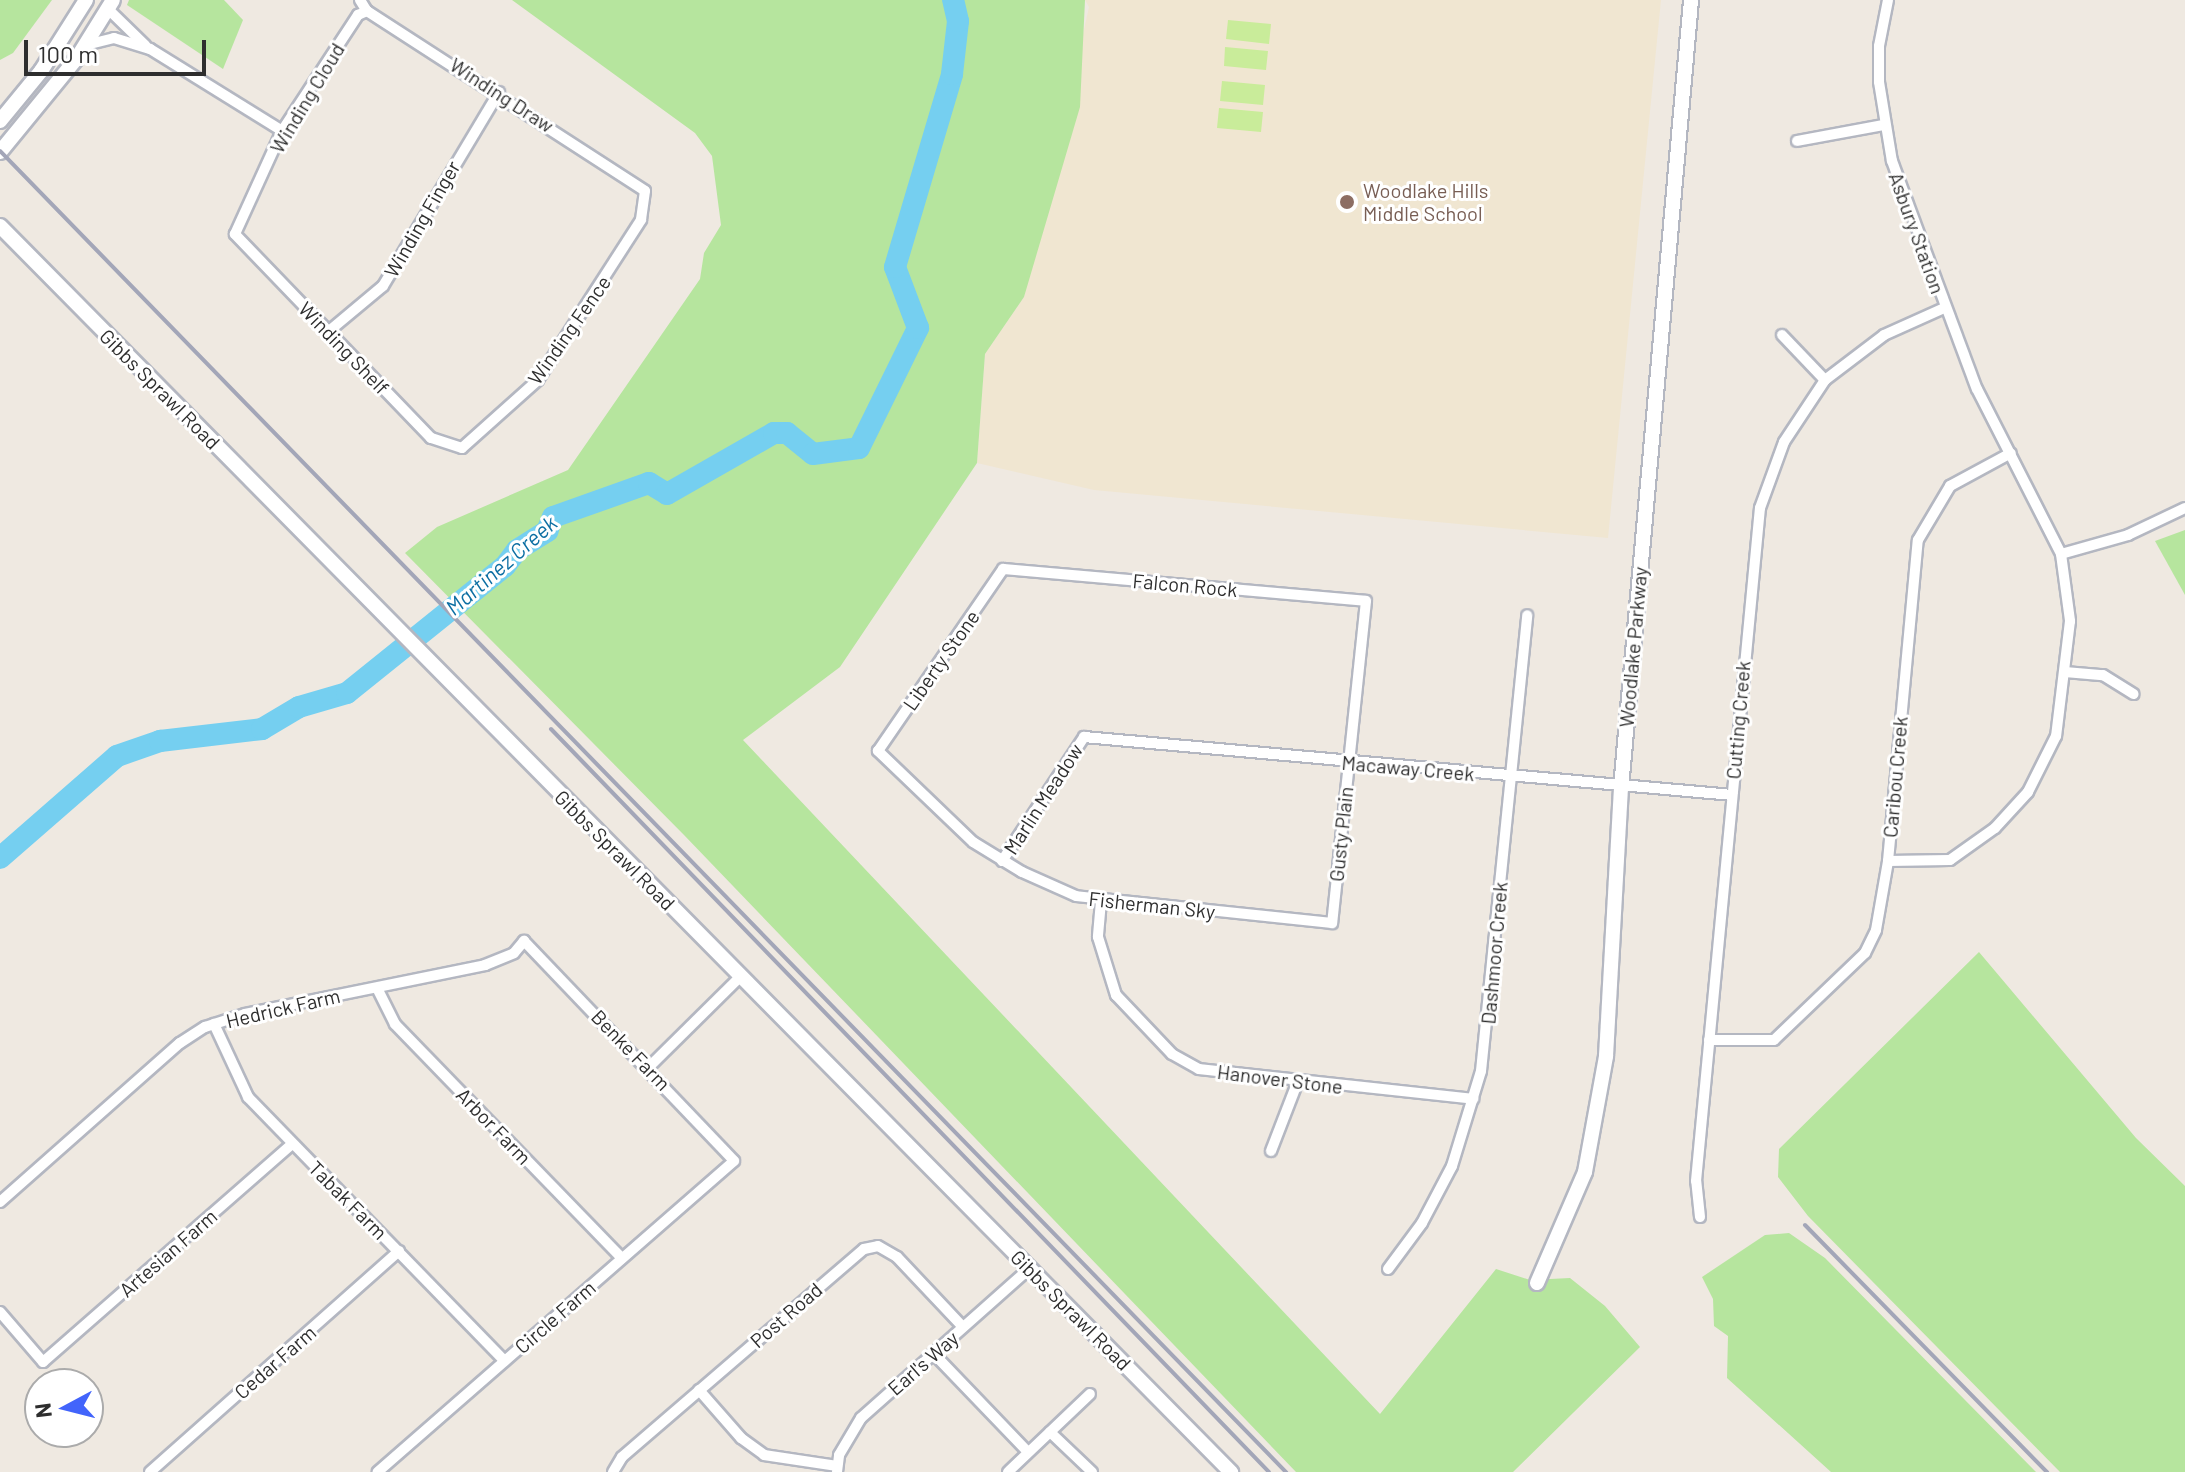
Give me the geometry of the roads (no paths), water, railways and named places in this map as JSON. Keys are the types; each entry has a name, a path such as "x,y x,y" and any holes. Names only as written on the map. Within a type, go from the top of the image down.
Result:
{"main road":[{"path":"0,121 41,71 86,0"},
{"name":"Woodlake Parkway","path":"1537,1283 1572,1208 1597,1122 1606,1056 1621,788 1691,0"},
{"path":"0,152 86,45 110,5"},
{"name":"Gibbs Sprawl Road","path":"0,226 1231,1472"}],"street":[{"name":"Winding Draw","path":"360,0 367,11 499,92 645,191"},
{"name":"Asbury Station","path":"1888,0 1879,46 1883,125 1944,308 1977,389 2061,554 2070,621 2056,736 2045,764 1995,828 1950,860 1888,861"},
{"path":"110,5 150,49"},
{"name":"Winding Cloud","path":"235,234 282,131 358,15 367,11"},
{"path":"86,45 114,38 150,49 282,131"},
{"name":"Winding Finger","path":"329,331 383,286 499,92"},
{"path":"1797,141 1883,125"},
{"name":"Winding Fence","path":"462,448 538,380 561,348 641,220 645,191"},
{"name":"Winding Shelf","path":"235,234 431,438 462,448"},
{"name":"Cutting Creek","path":"1700,1217 1696,1181 1760,508 1784,442 1825,380 1884,335 1944,308"},
{"path":"1782,335 1825,380"},
{"name":"Caribou Creek","path":"1709,1040 1774,1040 1851,970 1876,930 1888,861 1918,540 1950,486 2011,453"},
{"path":"2061,554 2128,535 2185,508"},
{"name":"Falcon Rock","path":"1003,569 1366,601"},
{"name":"Liberty Stone","path":"878,751 1003,569"},
{"name":"Gusty Plain","path":"1332,923 1366,601"},
{"name":"Dashmoor Creek","path":"1388,1269 1439,1193 1473,1099 1486,1039 1527,615"},
{"path":"2065,672 2103,675 2133,694"},
{"name":"Macaway Creek","path":"1084,737 1621,788 1732,795"},
{"name":"Marlin Meadow","path":"1002,861 1084,737"},
{"name":"Fisherman Sky","path":"878,751 949,824 1002,861 1076,896 1332,923"},
{"name":"Hanover Stone","path":"1101,901 1098,937 1104,966 1116,995 1138,1024 1172,1054 1199,1069 1473,1099"},
{"name":"Hedrick Farm","path":"0,1202 180,1043 214,1024 485,965 514,953 524,941"},
{"name":"Benke Farm","path":"524,941 649,1067 734,1161"},
{"path":"649,1067 741,976"},
{"name":"Arbor Farm","path":"377,988 395,1024 622,1258"},
{"name":"Tabak Farm","path":"214,1024 241,1087 292,1144 505,1361"},
{"path":"1271,1151 1298,1081"},
{"name":"Artesian Farm","path":"0,1312 43,1362 292,1144"},
{"name":"Circle Farm","path":"377,1472 734,1161"},
{"name":"Post Road","path":"613,1472 622,1457 871,1246 897,1257 963,1327"},
{"name":"Cedar Farm","path":"150,1472 399,1251"},
{"name":"Earl's Way","path":"837,1469 861,1418 1030,1268"},
{"path":"933,1353 1028,1452"},
{"path":"699,1390 741,1438 764,1455 837,1469"},
{"path":"1008,1472 1090,1394"},
{"path":"1050,1432 1092,1472"}],"waterway":[{"name":"Martinez Creek","path":"0,858 117,756 160,741 262,729 299,707 347,693 505,566 517,550 547,531 553,517 649,483 667,494 774,433 787,433 813,454 859,448 918,328 895,267 952,74 958,21 953,0"}],"railway":[{"path":"0,151 1286,1472"},
{"path":"551,729 1269,1472"},
{"path":"1805,1225 2047,1472"}],"place":[{"name":"Woodlake Hills Middle School","path":"1347,202"}]}
